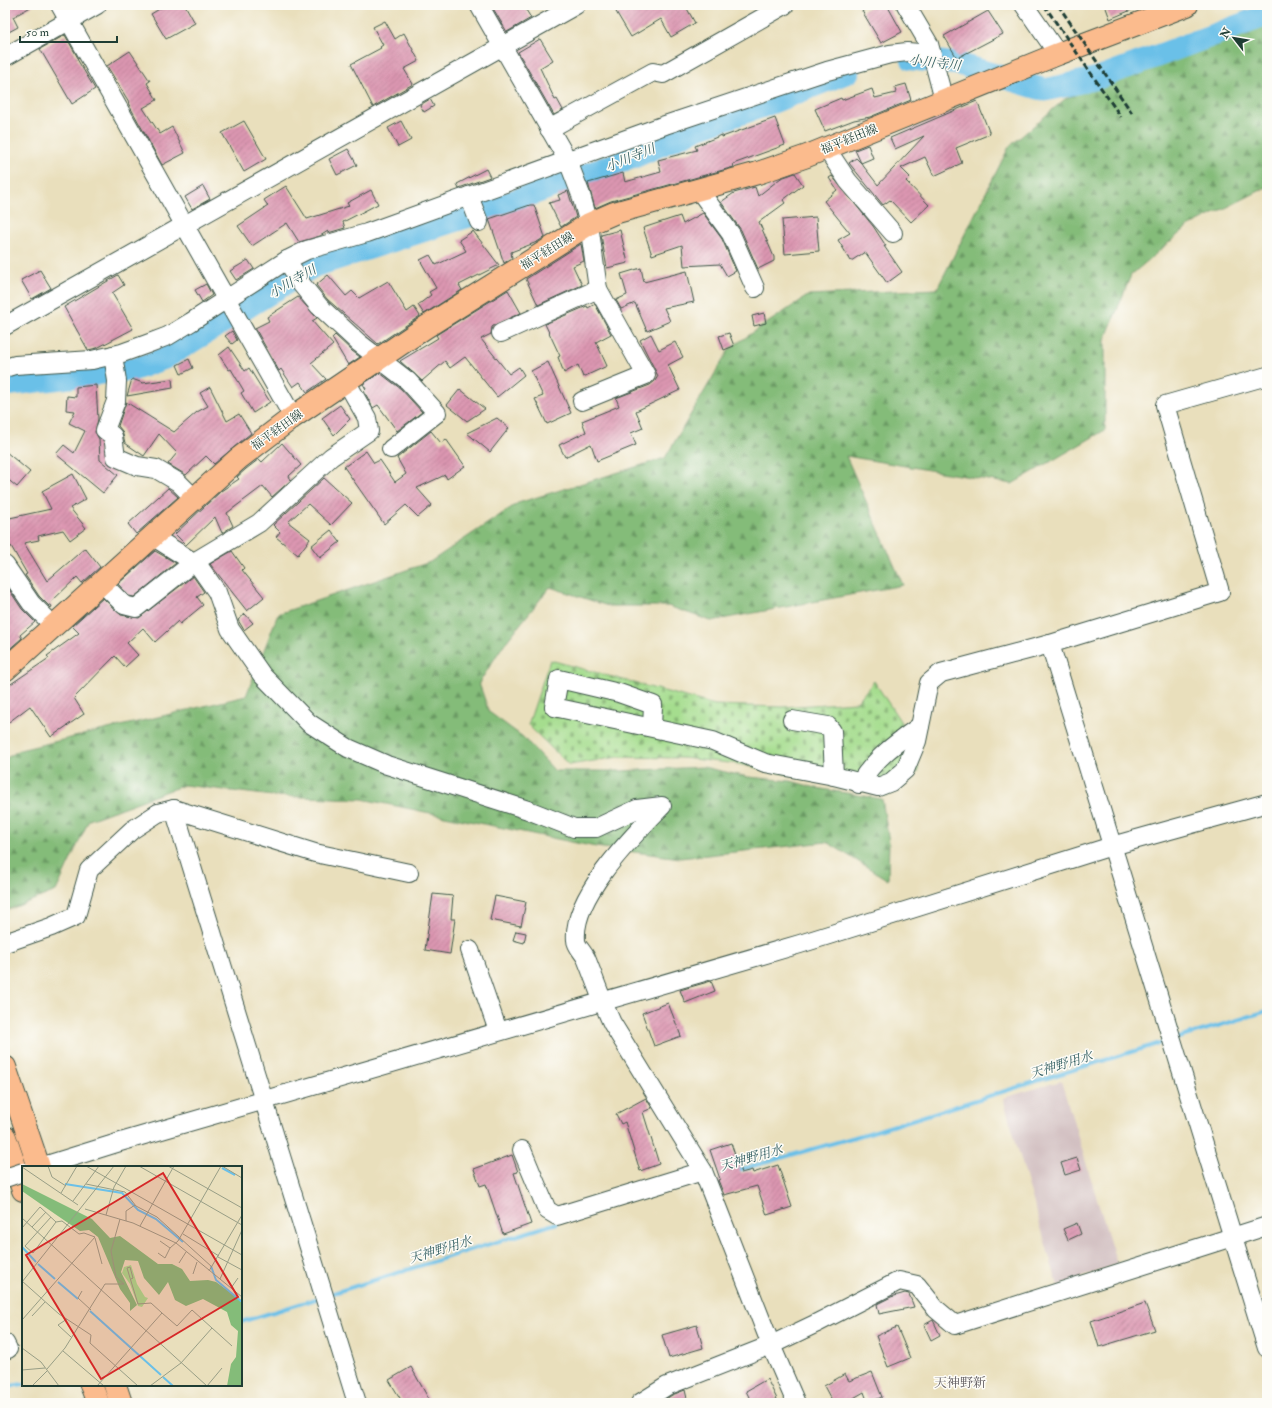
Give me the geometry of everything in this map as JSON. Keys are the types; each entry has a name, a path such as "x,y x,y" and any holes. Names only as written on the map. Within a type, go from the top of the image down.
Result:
{"main road":[{"name":"福平経田線","path":"5,670 238,459 293,417 378,359 589,224 614,213 758,173 826,148 1058,54 1182,6"},
{"path":"5,1067 40,1166"},
{"path":"5,1137 22,1187"},
{"path":"91,1386 98,1403"},
{"path":"115,1386 121,1403"}],"street":[{"path":"60,5 293,417"},
{"path":"5,57 97,5"},
{"path":"479,5 568,161 582,195 589,224 598,289 646,375 582,401"},
{"path":"5,326 576,5"},
{"path":"550,129 653,72 663,74 785,5"},
{"path":"906,5 929,44 951,97"},
{"path":"1024,5 1058,54"},
{"path":"5,368 15,365 92,360 113,355 168,336 229,303 287,260 307,250 367,233 665,125 863,60 902,52 932,54"},
{"path":"826,148 848,181 893,233"},
{"path":"698,190 731,234 755,288"},
{"path":"469,196 479,222"},
{"path":"287,260 302,285 319,306 378,359 408,381 437,413 391,449"},
{"path":"501,333 598,289"},
{"path":"113,355 116,381 116,401 105,430 113,436 116,457 137,466 156,469 178,482 194,498"},
{"path":"652,727 653,705 619,693 559,679 554,707 713,741 765,763 834,776 859,784 878,787 891,782 905,770 917,741 929,683 941,673 1050,644 1220,592 1165,405 1267,376"},
{"path":"101,582 124,605 136,608 194,562 259,523 331,457 369,431 367,418 346,381"},
{"path":"152,536 194,562 217,592 230,629 262,675 309,723 348,748 388,765 528,810 574,828 596,828 637,809 662,806 628,841 602,874 577,918 576,941 586,957 601,1001 612,1023 702,1171 796,1403"},
{"path":"5,565 31,603 53,625"},
{"path":"1050,644 1267,1348"},
{"path":"792,720 828,726 832,731 834,776"},
{"path":"859,784 869,767 884,753 920,726"},
{"path":"43,1166 498,1031 800,944 1112,846 1267,803"},
{"path":"174,808 357,1403"},
{"path":"5,943 51,927 76,916 89,870 132,830 158,813 174,808 315,853 409,873"},
{"path":"470,950 498,1031"},
{"path":"522,1150 547,1210 557,1216 702,1171"},
{"path":"5,1178 22,1172"},
{"path":"640,1403 665,1396 815,1324 899,1281 917,1285 936,1309 955,1325 1267,1226"},
{"path":"5,1343 8,1349 5,1350"}],"shaded area":[{"path":"1061,1081 1117,1264 1058,1286 1003,1098"}],"green space":[{"path":"1267,5 1267,187 1186,228 1131,275 1105,340 1105,430 1012,484 846,456 903,585 711,621 668,606 608,606 550,587 502,647 479,683 489,712 523,737 555,771 620,771 703,767 748,777 791,781 816,788 882,799 889,842 888,880 827,842 680,858 596,847 362,799 273,796 184,785 89,820 56,891 5,911 5,759 20,750 246,696 278,614 430,562 518,503 665,458 730,348 809,295 937,289 1009,147 1065,99 1195,35"},
{"path":"550,660 715,705 782,707 857,702 874,681 904,727 919,771 887,796 738,764 683,758 618,757 569,765 528,725"}],"building":[{"path":"5,5 34,5 13,17 18,27 5,34"},
{"path":"166,5 185,5 195,23 166,39 151,14"},
{"path":"491,5 523,5 531,18 507,32"},
{"path":"612,5 685,5 695,23 671,37 661,19 631,37"},
{"path":"873,5 887,5 902,32 881,43 862,11"},
{"path":"1105,5 1143,5 1110,19"},
{"path":"988,11 1003,34 957,58 944,36"},
{"path":"385,21 395,39 404,33 419,61 404,69 413,84 373,107 351,64 381,48 380,47 383,45 373,27"},
{"path":"65,35 95,89 72,104 40,49"},
{"path":"540,39 553,60 540,68 555,100 557,99 563,110 554,115 518,52"},
{"path":"130,51 150,81 147,83 157,100 143,108 160,134 172,127 185,153 162,165 128,103 129,102 107,66"},
{"path":"906,84 911,100 870,117 854,120 825,131 815,109 841,98 842,100 872,89 875,98 896,93 895,87"},
{"path":"430,99 434,106 424,112 420,105"},
{"path":"977,101 990,134 956,148 962,163 934,176 925,157 901,168 910,177 906,181 929,205 911,222 890,200 883,205 849,163 856,158 878,185 924,136 895,149 890,138"},
{"path":"775,118 785,145 733,164 734,167 611,201 595,208 588,183 623,173 625,182 661,172 658,160 697,150 695,146 722,135 722,137"},
{"path":"244,121 266,159 244,172 222,133"},
{"path":"401,121 411,140 398,147 388,128"},
{"path":"868,145 873,158 861,163 855,150"},
{"path":"348,149 357,165 337,175 329,159"},
{"path":"486,169 490,177 459,188 457,184"},
{"path":"795,173 803,185 783,200 785,203 759,222 774,257 774,261 758,269 741,230 721,202 734,193 755,187 758,196 781,178"},
{"path":"832,176 873,226 886,246 884,246 902,272 887,283 865,252 851,261 838,240 850,233 824,201 837,190 829,178"},
{"path":"203,186 210,199 192,209 185,197"},
{"path":"286,186 307,219 349,206 347,203 371,190 378,204 343,222 345,228 328,233 328,231 320,236 299,242 287,223 252,246 238,226 268,206 264,200"},
{"path":"568,191 576,217 561,227 549,203 560,200 558,195"},
{"path":"534,205 545,237 537,242 511,252 512,258 504,263 489,219"},
{"path":"703,213 722,239 736,271 727,276 720,264 684,266 682,245 652,255 643,228 680,216 683,224"},
{"path":"816,217 819,251 785,254 782,220"},
{"path":"620,230 628,263 607,268 601,235"},
{"path":"473,231 499,265 459,285 462,290 424,314 418,305 431,295 429,292 436,288 420,260 430,255 436,265 466,251 459,240"},
{"path":"581,244 584,261 573,266 582,285 538,305 526,279"},
{"path":"248,260 254,269 236,280 230,271"},
{"path":"641,268 644,282 687,271 694,302 664,308 670,321 647,331 635,303 621,309 616,300 627,295 621,274"},
{"path":"40,270 51,288 32,299 21,280"},
{"path":"118,275 124,285 112,293 133,329 97,348 88,350 64,307"},
{"path":"328,275 346,296 352,291 359,298 388,281 407,312 414,307 420,316 378,344 327,299 316,285"},
{"path":"206,284 212,295 202,302 195,290"},
{"path":"508,290 521,313 496,324 492,327 491,334 481,339 509,374 519,367 524,375 497,397 465,357 450,368 445,361 422,381 400,361 438,338 436,335"},
{"path":"298,297 317,318 312,321 333,345 311,363 326,379 307,392 300,382 293,387 281,369 279,371 255,328 269,321 267,317"},
{"path":"595,304 611,334 596,342 607,366 583,377 578,365 564,373 558,357 560,356 545,324"},
{"path":"764,313 766,323 754,326 752,316"},
{"path":"232,331 237,340 232,344 225,336"},
{"path":"729,333 734,346 724,350 719,336"},
{"path":"651,334 659,350 675,342 683,357 668,365 680,390 636,411 643,428 631,433 636,445 597,461 591,444 565,457 559,445 586,432 582,421 619,406 616,398 650,385 655,381 658,376 640,340"},
{"path":"335,335 360,357 348,365 332,338"},
{"path":"229,347 245,371 249,368 270,402 253,413 241,393 244,391 231,369 229,370 219,355"},
{"path":"189,359 193,368 181,374 177,365"},
{"path":"548,362 571,413 547,424 535,399 543,396 531,371"},
{"path":"380,373 401,389 422,412 397,431 378,405 373,408 364,391 366,389 363,384"},
{"path":"132,379 143,383 172,379 173,388 127,396"},
{"path":"96,385 98,419 95,432 99,439 100,460 118,475 103,493 56,454 64,445 74,453 85,431 69,423 75,411 66,410 67,396 76,397 76,387"},
{"path":"210,387 227,421 239,414 251,433 214,464 206,456 186,475 168,464 177,453 159,434 144,456 125,443 122,431 118,426 126,402 174,432 197,412 208,406 200,393"},
{"path":"460,389 485,409 467,421 447,405"},
{"path":"340,405 350,419 334,435 322,418"},
{"path":"497,418 509,428 490,452 467,433"},
{"path":"431,431 441,443 446,439 465,466 447,479 445,475 417,488 432,505 418,517 406,505 384,524 344,467 366,451 374,463 380,460 395,482 406,474 397,458"},
{"path":"282,443 301,465 289,476 291,480 272,497 263,486 227,513 233,526 222,533 215,517 186,545 175,534 221,491 239,479 237,477 246,469 259,459 262,462"},
{"path":"5,451 30,472 17,487 5,477"},
{"path":"73,474 86,499 70,508 86,528 70,540 63,530 38,536 39,540 24,543 47,581 85,548 100,567 82,583 77,577 49,604 52,606 51,608 39,596 25,575 27,574 11,546 5,548 5,519 51,509 42,491"},
{"path":"324,478 352,503 331,525 308,504 288,522 310,539 298,555 276,537 280,532 273,525"},
{"path":"168,488 178,497 136,534 128,524"},
{"path":"331,530 340,542 320,558 311,546"},
{"path":"155,551 176,563 134,597 129,596 118,584"},
{"path":"232,551 244,568 242,570 264,597 247,611 210,564"},
{"path":"193,576 204,592 197,597 203,605 180,624 178,621 155,642 143,628 127,643 138,655 125,667 115,656 74,698 84,714 51,737 30,706 5,725 5,688 49,658 47,656 79,633 72,626 103,598 121,615 139,618"},
{"path":"8,588 22,609 35,622 20,635 22,638 5,653 5,590"},
{"path":"245,614 253,623 244,630 238,620"},
{"path":"433,894 453,896 451,919 455,919 450,954 425,950"},
{"path":"495,896 526,902 521,926 490,920"},
{"path":"516,931 526,933 524,943 513,940"},
{"path":"711,981 715,991 685,1003 680,990"},
{"path":"668,1003 681,1036 654,1046 642,1013"},
{"path":"646,1098 652,1108 643,1112 659,1164 640,1171 625,1122 621,1124 616,1114"},
{"path":"731,1143 741,1173 752,1170 753,1173 778,1165 792,1207 767,1215 757,1186 724,1195 718,1180 720,1179 710,1150"},
{"path":"512,1155 518,1172 514,1173 531,1224 503,1234 486,1184 480,1186 474,1169"},
{"path":"1077,1158 1081,1170 1065,1175 1061,1163"},
{"path":"1077,1223 1081,1234 1068,1240 1063,1229"},
{"path":"905,1293 909,1294 914,1307 879,1314 877,1304 891,1297"},
{"path":"1145,1303 1155,1330 1099,1347 1091,1321"},
{"path":"933,1320 940,1335 931,1340 924,1325"},
{"path":"697,1325 703,1348 669,1358 662,1335"},
{"path":"897,1327 910,1358 888,1367 876,1336"},
{"path":"411,1367 431,1403 403,1403 389,1380"},
{"path":"872,1372 882,1397 868,1403 864,1392 845,1403 833,1403 824,1386 845,1374 849,1381"},
{"path":"767,1379 777,1399 769,1403 752,1403 746,1391"},
{"path":"685,1390 688,1403 660,1403 672,1395"}],"waterway":[{"name":"小川寺川","path":"912,59 959,64 1045,90 1098,78 1267,15"},
{"name":"小川寺川","path":"5,385 135,369 165,358 314,266 494,208 634,157 700,127 763,106 848,72"},
{"name":"天神野用水","path":"1175,1039 1267,1011"},
{"name":"天神野用水","path":"735,1171 869,1133 1167,1041"},
{"name":"天神野用水","path":"327,1295 557,1223"},
{"name":"天神野用水","path":"242,1322 319,1298"},
{"name":"天神野用水","path":"5,1387 22,1384"}],"railway":[{"path":"1044,5 1121,117"},
{"path":"1058,5 1132,113"}],"district":[{"name":"天神野新","path":"960,1382"}]}
